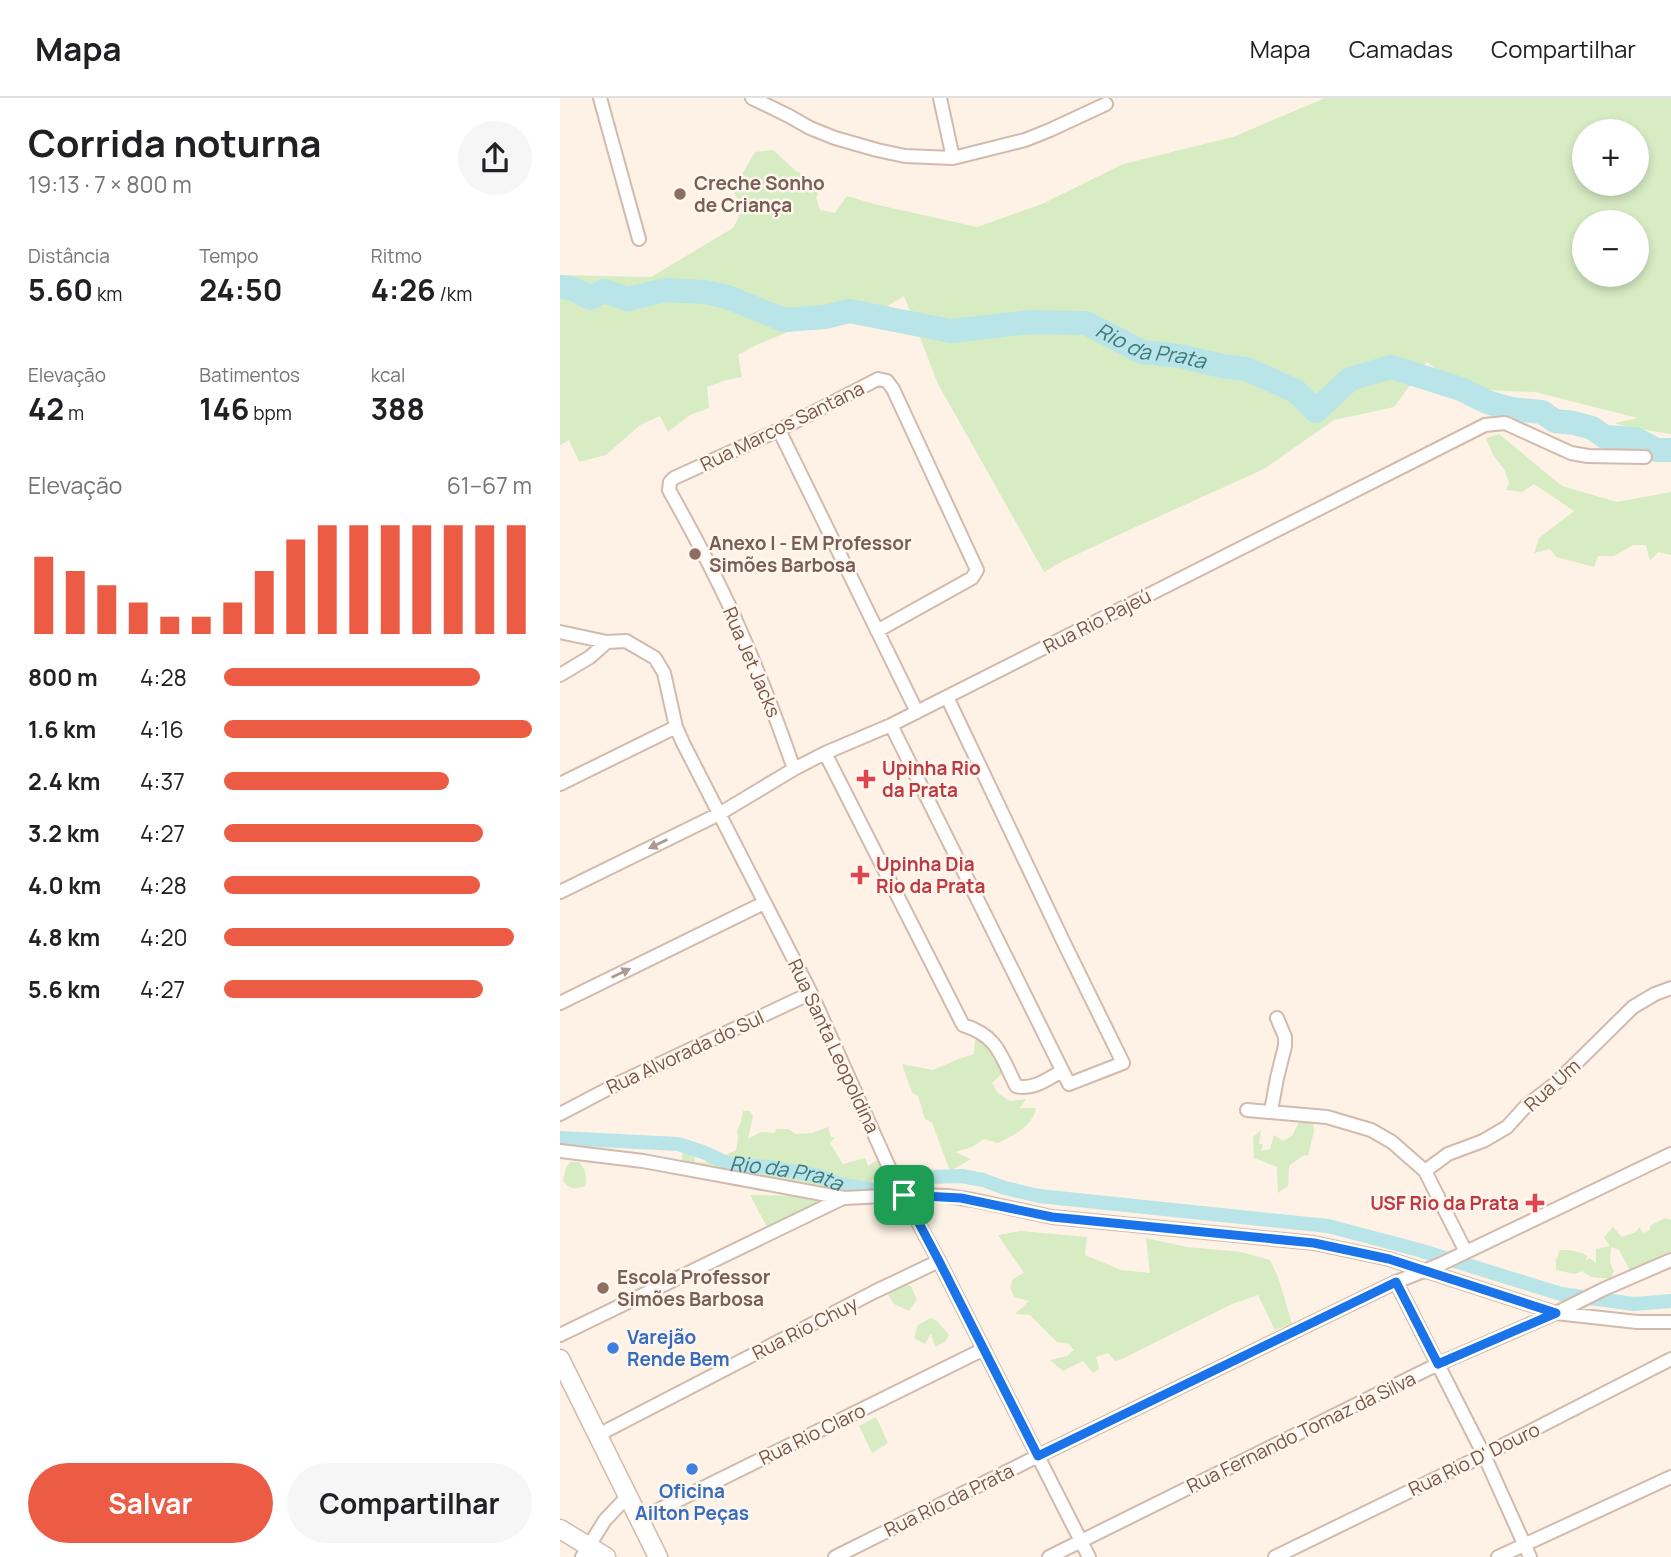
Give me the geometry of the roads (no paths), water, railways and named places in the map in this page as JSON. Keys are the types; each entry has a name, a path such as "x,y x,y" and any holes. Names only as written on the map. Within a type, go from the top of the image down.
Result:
{"main road":[{"path":"560,1359 658,1557"},
{"path":"560,1529 585,1552 606,1557"}],"street":[{"path":"752,98 810,128 846,141 905,156 953,158 1025,140 1106,103"},
{"path":"940,98 953,158"},
{"path":"602,99 639,239"},
{"name":"Rua Marcos Santana","path":"670,482 878,379 890,383 977,569 972,578 877,631"},
{"name":"Rua Rio Pajeú","path":"560,892 719,814 825,753 891,725 1485,425 1504,424 1571,453 1645,457"},
{"path":"779,430 917,712"},
{"name":"Rua Jet Jacks","path":"670,482 669,490 733,614 794,769"},
{"name":"Rua Santa Leopoldina","path":"560,632 607,642 626,641 655,658 664,673 676,727 811,993 893,1176 1089,1557"},
{"path":"560,675 590,657 607,642"},
{"path":"891,725 1069,1084 1123,1063 947,697"},
{"path":"560,784 676,727"},
{"path":"825,753 963,1026 988,1037 998,1047 1016,1086 1022,1088 1034,1085 1062,1071"},
{"path":"560,1003 764,903"},
{"name":"Rua Um","path":"1424,1171 1448,1154 1483,1141 1507,1127 1526,1106 1549,1090 1633,1006 1671,988"},
{"name":"Rua Alvorada do Sul","path":"560,1114 619,1083 811,993"},
{"path":"1271,1111 1285,1046 1285,1037 1278,1018"},
{"path":"1247,1110 1327,1117 1371,1130 1398,1147 1424,1171 1464,1253"},
{"path":"560,1151 643,1161 844,1198 902,1192 961,1198 1025,1212 1086,1221 1314,1243 1389,1259 1562,1310 1637,1322 1671,1322"},
{"name":"Rua Rio da Prata","path":"835,1557 1396,1282 1441,1265 1671,1154"},
{"path":"560,1335 844,1198"},
{"name":"Rua Fernando Tomaz da Silva","path":"1049,1557 1438,1364 1671,1260"},
{"name":"Rua Rio Chuy","path":"598,1435 939,1261"},
{"path":"1396,1282 1483,1455 1530,1557"},
{"name":"Rua Rio Claro","path":"639,1519 984,1349"},
{"name":"Rua Rio D' Douro","path":"1275,1557 1671,1359"},
{"path":"1498,1557 1671,1477"},
{"path":"585,1552 605,1520 628,1496"}],"waterway":[{"name":"Rio da Prata","path":"560,287 574,289 590,298 604,291 628,299 666,290 705,292 727,297 784,320 825,317 849,311 951,331 1031,322 1086,323 1142,352 1180,356 1246,369 1296,391 1316,411 1350,379 1391,367 1461,389 1487,402 1511,409 1542,412 1555,421 1592,428 1605,437 1636,439 1656,450 1671,450"},
{"name":"Rio da Prata","path":"560,1138 678,1144 729,1164 768,1167 819,1176 839,1184 874,1190 931,1177 962,1176 1039,1196 1328,1226 1419,1250 1561,1294 1634,1304 1671,1301"}],"place":[{"name":"Creche Sonho de Criança","path":"680,194"},
{"name":"Anexo I - EM Professor Simões Barbosa","path":"695,554"},
{"name":"Upinha Rio da Prata","path":"866,779"},
{"name":"Upinha Dia Rio da Prata","path":"860,875"},
{"name":"USF Rio da Prata","path":"1535,1203"},
{"name":"Escola Professor Simões Barbosa","path":"603,1288"},
{"name":"Varejão Rende Bem","path":"613,1348"},
{"name":"Oficina Ailton Peças","path":"692,1469"}]}
